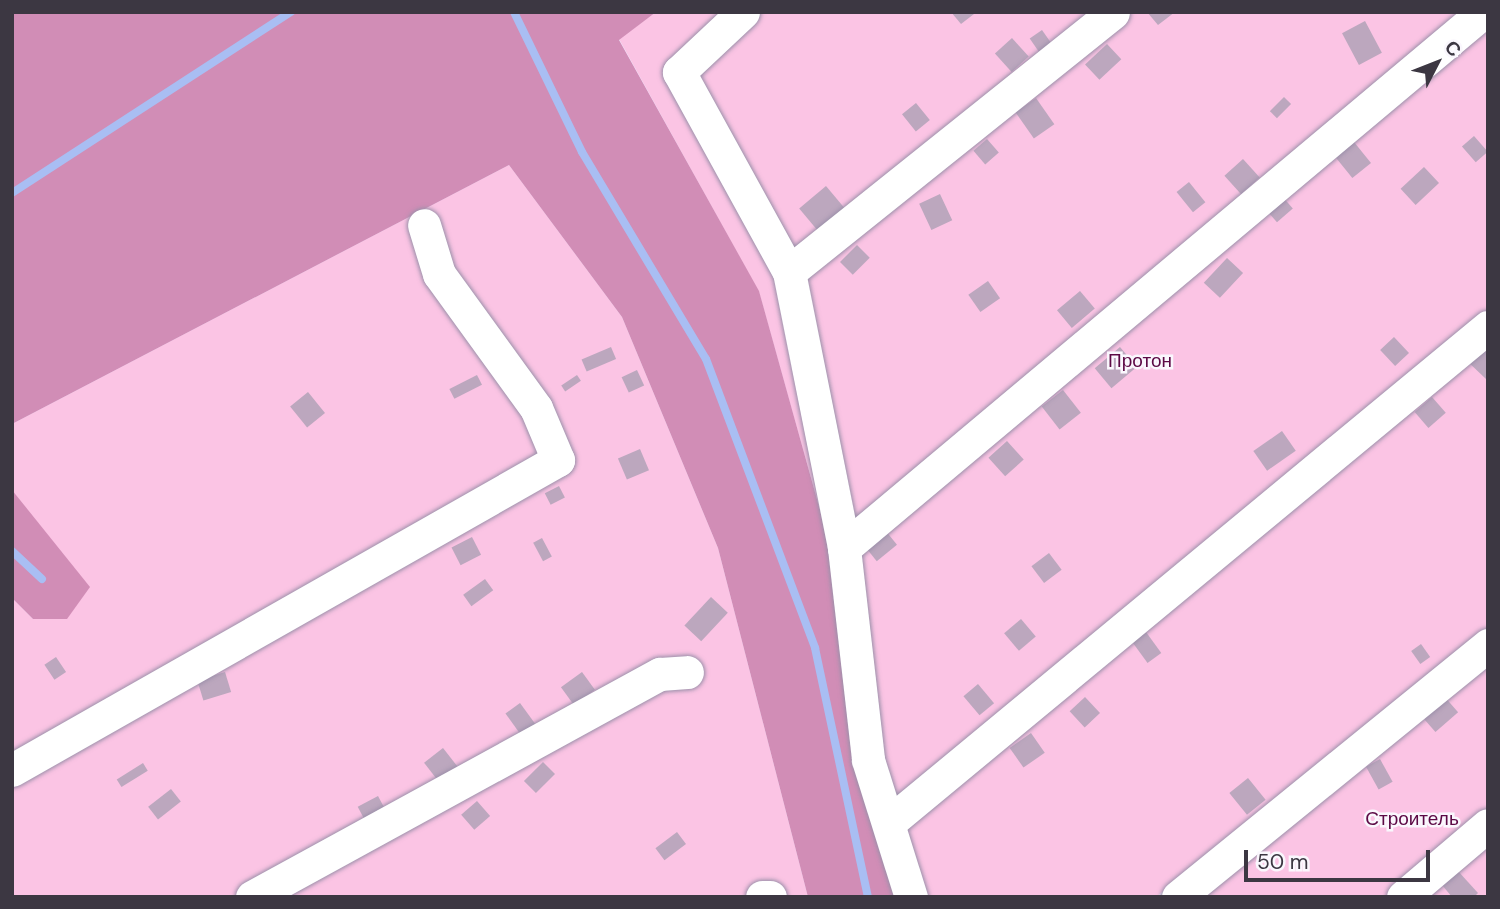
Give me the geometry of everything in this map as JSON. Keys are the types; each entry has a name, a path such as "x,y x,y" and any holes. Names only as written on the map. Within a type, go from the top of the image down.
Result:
{"lane":[{"path":"743,12 679,72 789,272 844,548 869,760 891,821 911,897"},
{"path":"789,272 1113,12"},
{"path":"844,548 1479,21"},
{"path":"12,770 558,460 536,408 439,274 424,225"},
{"path":"891,821 1488,327"},
{"path":"1178,897 1488,645"},
{"path":"252,897 660,674 687,672"},
{"path":"1403,897 1488,825"},
{"path":"762,897 770,897"}],"green space":[{"name":"Протон","path":"656,12 1488,12 1488,630 1156,897 896,897 823,521 759,292 619,39"},
{"path":"509,165 622,317 718,548 808,897 12,897 12,598 33,619 43,532 12,490 12,424"},
{"name":"Строитель","path":"1488,658 1488,897 1197,897"}],"shaded area":[{"path":"12,12 656,12 619,40 759,291 823,521 896,897 808,897 718,548 622,317 509,165 12,424"},
{"path":"12,490 90,587 67,619 33,619 12,598"}],"building":[{"path":"951,12 972,12 974,14 961,24"},
{"path":"1147,12 1175,12 1158,25"},
{"path":"1365,21 1382,53 1359,65 1342,33"},
{"path":"1042,30 1053,46 1041,54 1030,39"},
{"path":"1012,38 1029,57 1012,72 995,53"},
{"path":"1107,44 1121,59 1099,80 1085,64"},
{"path":"1284,97 1291,104 1277,118 1270,111"},
{"path":"1036,98 1054,124 1034,139 1016,112"},
{"path":"916,103 930,120 916,131 902,114"},
{"path":"1474,136 1488,152 1476,162 1462,146"},
{"path":"987,139 999,153 985,164 973,151"},
{"path":"1354,142 1371,163 1352,178 1335,157"},
{"path":"1243,159 1260,178 1241,194 1224,176"},
{"path":"1424,167 1439,183 1416,205 1401,189"},
{"path":"1189,182 1205,202 1193,212 1177,192"},
{"path":"826,186 845,209 818,231 799,208"},
{"path":"940,194 952,220 931,230 919,204"},
{"path":"1281,195 1293,209 1277,222 1265,209"},
{"path":"857,245 870,258 853,275 840,262"},
{"path":"1227,258 1243,273 1220,298 1204,283"},
{"path":"988,281 1000,298 980,312 968,295"},
{"path":"1080,291 1095,309 1072,328 1057,310"},
{"path":"1394,337 1409,353 1395,366 1380,350"},
{"path":"1482,343 1488,349 1486,379 1466,360"},
{"path":"611,347 616,359 587,371 582,360"},
{"path":"1120,347 1137,367 1111,388 1095,368"},
{"path":"637,370 644,385 629,393 622,377"},
{"path":"477,375 482,385 454,399 449,389"},
{"path":"577,375 581,381 565,391 561,386"},
{"path":"1063,390 1081,413 1060,429 1042,407"},
{"path":"308,392 325,413 307,427 290,406"},
{"path":"1432,397 1446,413 1428,428 1415,412"},
{"path":"1282,431 1296,451 1267,471 1253,451"},
{"path":"1007,441 1024,460 1005,476 988,458"},
{"path":"640,449 649,470 627,480 618,458"},
{"path":"559,486 565,498 551,505 545,493"},
{"path":"885,530 897,545 877,561 865,546"},
{"path":"472,537 481,555 461,565 452,547"},
{"path":"542,538 552,557 543,561 533,543"},
{"path":"1049,553 1062,570 1044,583 1031,566"},
{"path":"485,579 493,590 471,606 463,595"},
{"path":"711,597 728,613 701,641 684,626"},
{"path":"1021,619 1036,637 1019,651 1004,633"},
{"path":"1146,632 1161,653 1148,663 1132,642"},
{"path":"1421,644 1430,657 1420,664 1411,651"},
{"path":"56,657 66,672 54,680 44,665"},
{"path":"225,672 231,692 203,701 197,680"},
{"path":"582,672 595,690 574,705 561,687"},
{"path":"978,684 994,703 980,715 963,696"},
{"path":"1443,695 1458,712 1435,732 1420,715"},
{"path":"1085,697 1100,713 1085,727 1070,711"},
{"path":"520,703 536,725 521,735 505,714"},
{"path":"1031,733 1045,753 1023,768 1010,748"},
{"path":"443,748 461,771 442,786 424,763"},
{"path":"1380,759 1393,782 1379,789 1366,767"},
{"path":"543,762 555,774 536,793 524,781"},
{"path":"143,763 148,771 121,787 117,779"},
{"path":"1248,778 1266,800 1247,815 1229,793"},
{"path":"171,789 181,802 158,819 148,807"},
{"path":"378,796 387,813 367,824 358,807"},
{"path":"477,801 490,816 474,830 461,815"},
{"path":"677,832 686,844 664,860 655,848"},
{"path":"1458,871 1478,893 1474,897 1452,897 1442,885"}],"waterway":[{"path":"12,193 291,12"},
{"path":"514,12 582,152 706,359 815,648 868,897"},
{"path":"12,551 42,579"}]}
